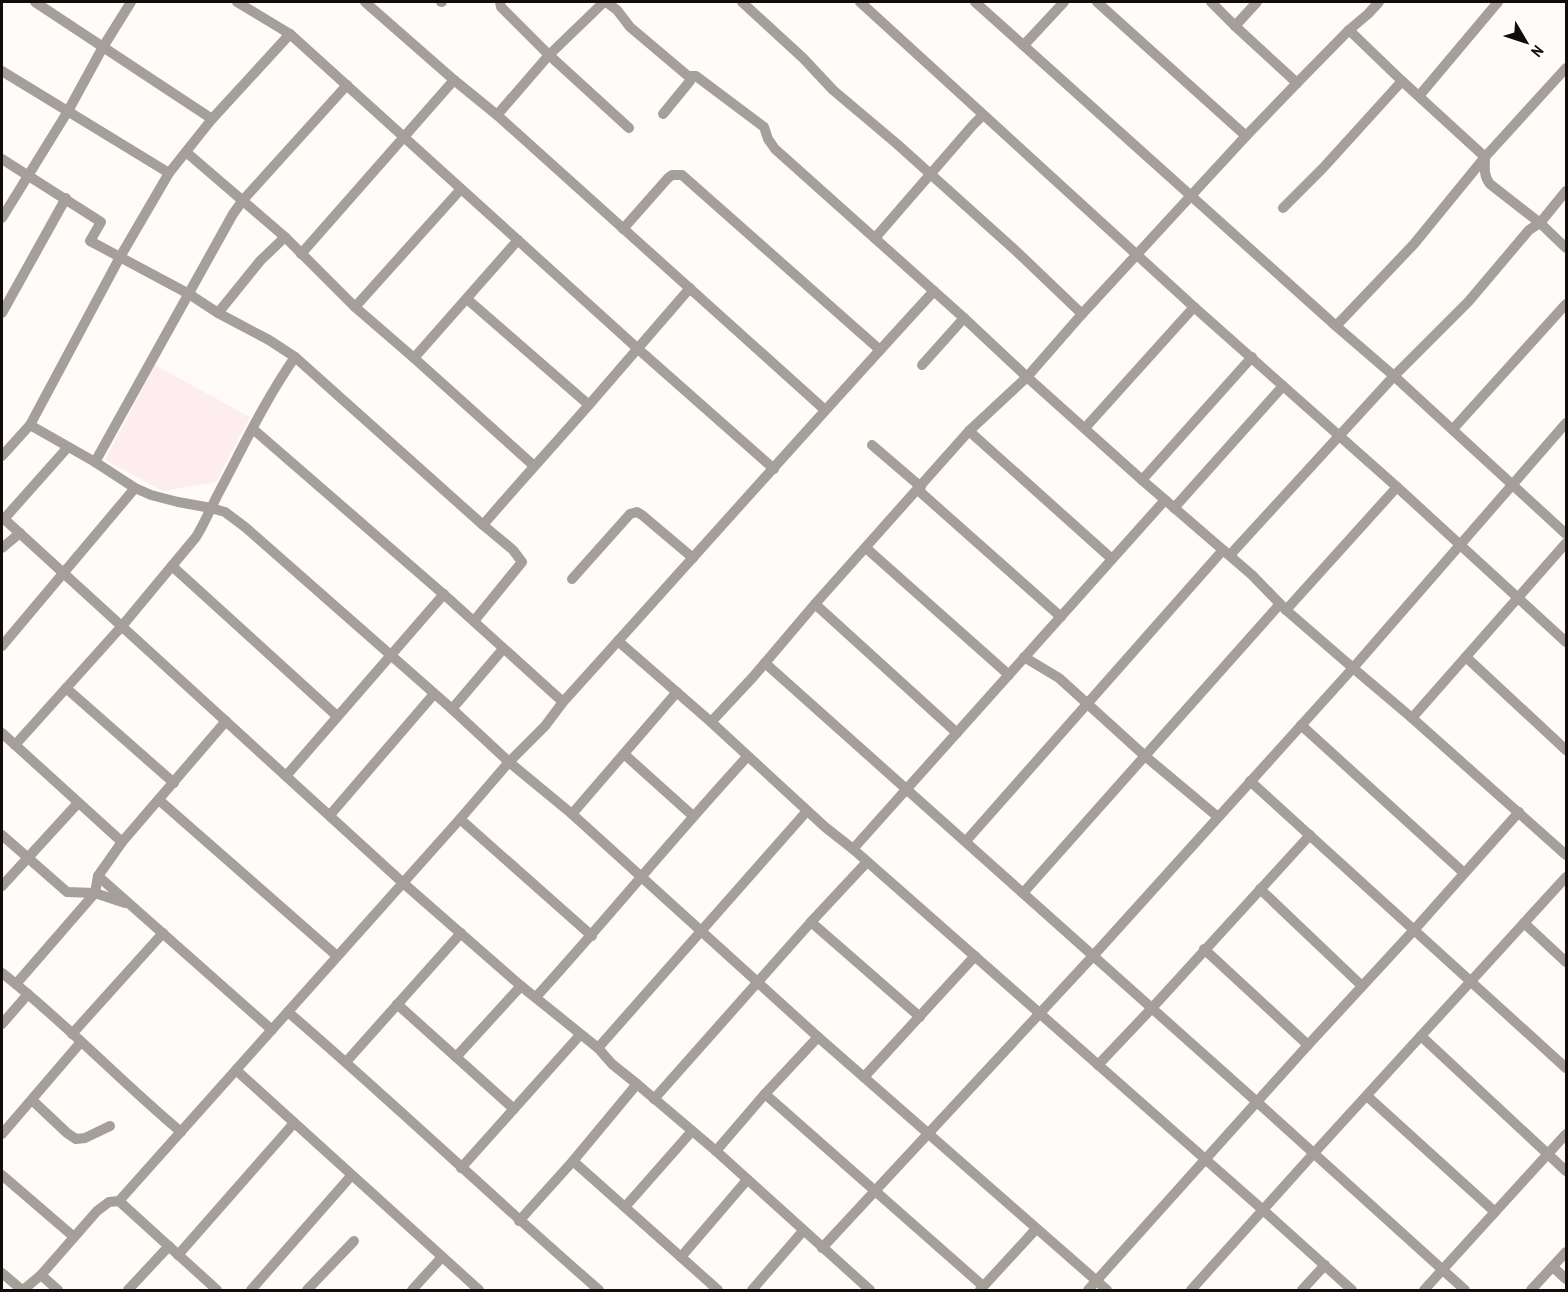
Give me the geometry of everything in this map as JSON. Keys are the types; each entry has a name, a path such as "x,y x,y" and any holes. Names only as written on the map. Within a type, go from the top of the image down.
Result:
{"street":[{"path":"38,2 213,119"},
{"path":"2,218 68,111 131,2"},
{"path":"237,2 290,34 637,348 774,468"},
{"path":"500,2 501,7 549,56 629,128"},
{"path":"496,115 549,56 605,2 617,10 630,27 688,76 696,76 764,127 775,149 1142,480 1252,575 1283,607 1566,855"},
{"path":"742,2 803,58 833,90 1015,250 1082,314"},
{"path":"860,2 1194,308 1397,487 1566,642"},
{"path":"975,2 1394,376 1566,534"},
{"path":"1024,45 1064,2"},
{"path":"1097,2 1246,136"},
{"path":"1211,2 1296,83"},
{"path":"1235,26 1257,2"},
{"path":"711,722 969,431 1027,377 1246,136 1296,83 1379,2"},
{"path":"1419,96 1498,2"},
{"path":"373,4 454,80 825,410"},
{"path":"1349,30 1485,157"},
{"path":"2,456 30,424 120,257 169,173 213,119 290,34"},
{"path":"1336,326 1414,243 1485,157 1566,68"},
{"path":"2,71 169,173"},
{"path":"663,114 692,76"},
{"path":"302,254 454,80"},
{"path":"1283,208 1323,168 1402,81"},
{"path":"95,462 233,214 347,85"},
{"path":"875,238 983,115"},
{"path":"186,152 285,237 356,308 533,465"},
{"path":"1485,157 1484,171 1490,184 1540,223 1566,248"},
{"path":"2,159 101,222 90,241 189,294 218,314 269,340 295,357 513,550 522,562 474,621"},
{"path":"623,230 668,178 672,175 682,175 880,350"},
{"path":"356,308 461,189"},
{"path":"966,841 1087,704 1227,553 1394,376 1470,301 1529,230 1540,223 1566,191"},
{"path":"2,313 66,198"},
{"path":"218,314 260,261 285,237"},
{"path":"414,358 518,240"},
{"path":"483,525 533,465 589,405 690,288"},
{"path":"2,1273 23,1290 41,1275 97,1211 108,1202 119,1201 509,762 545,726 563,702 934,291"},
{"path":"467,298 589,405"},
{"path":"1452,429 1566,304"},
{"path":"1085,428 1194,308"},
{"path":"922,365 964,318"},
{"path":"15,745 122,626 196,537 253,429 295,357"},
{"path":"1142,480 1252,357"},
{"path":"853,849 1112,559 1169,504 1283,386"},
{"path":"822,1248 1093,956 1353,668 1566,423"},
{"path":"30,424 135,488 169,500 225,512 245,526 509,762 572,814 818,1037 1107,1290"},
{"path":"253,429 444,594 563,702"},
{"path":"969,431 1112,559"},
{"path":"872,445 1061,617"},
{"path":"68,447 3,518 402,882 716,1151 870,1290"},
{"path":"1023,893 1145,756 1397,487"},
{"path":"4,639 64,573 135,488"},
{"path":"572,579 630,514 637,512 693,558"},
{"path":"2,548 20,533"},
{"path":"1412,718 1566,543"},
{"path":"866,548 1009,675"},
{"path":"172,566 337,716"},
{"path":"286,776 444,594"},
{"path":"815,604 957,732"},
{"path":"618,641 711,722 825,827 975,956 1352,1290"},
{"path":"452,709 503,649"},
{"path":"1024,657 1059,678 1145,756 1218,817"},
{"path":"1466,657 1566,750"},
{"path":"765,663 1465,1290"},
{"path":"66,688 174,783"},
{"path":"572,814 677,692"},
{"path":"330,815 434,694"},
{"path":"16,984 95,893 98,876 122,842 226,721"},
{"path":"1301,725 1464,873"},
{"path":"2,733 122,842"},
{"path":"624,754 693,816"},
{"path":"536,997 747,757"},
{"path":"1250,781 1566,1068"},
{"path":"159,800 337,956"},
{"path":"2,886 78,803"},
{"path":"597,1048 807,811"},
{"path":"1088,1290 1519,812"},
{"path":"460,819 592,936"},
{"path":"2,835 67,892 95,893 131,905"},
{"path":"1098,1065 1310,835"},
{"path":"654,1100 867,862"},
{"path":"98,876 272,1030"},
{"path":"1191,1290 1566,877"},
{"path":"1260,890 1362,986"},
{"path":"811,922 920,1017"},
{"path":"1524,923 1566,962"},
{"path":"2,1134 32,1100 76,1038 163,933"},
{"path":"346,1062 462,933"},
{"path":"1204,949 1308,1045"},
{"path":"864,1077 975,956"},
{"path":"2,973 28,994 142,1100 181,1132"},
{"path":"456,1056 521,986"},
{"path":"2,1024 28,994"},
{"path":"397,1004 514,1109"},
{"path":"288,1012 346,1062 519,1221 599,1290"},
{"path":"461,1168 580,1035"},
{"path":"1420,1036 1566,1171"},
{"path":"716,1151 818,1037"},
{"path":"236,1070 478,1290"},
{"path":"519,1221 637,1084"},
{"path":"765,1094 982,1288 1036,1229"},
{"path":"1367,1096 1495,1212"},
{"path":"32,1100 76,1139 85,1138 110,1126"},
{"path":"178,1255 294,1123"},
{"path":"625,1207 692,1131"},
{"path":"1424,1290 1566,1134"},
{"path":"573,1161 718,1290"},
{"path":"2,1175 74,1237"},
{"path":"251,1290 351,1176"},
{"path":"681,1257 747,1180"},
{"path":"119,1201 217,1290"},
{"path":"752,1290 803,1231"},
{"path":"307,1290 354,1241"},
{"path":"128,1290 169,1246"},
{"path":"1531,1290 1566,1252"},
{"path":"412,1290 442,1257"},
{"path":"1302,1290 1325,1265"},
{"path":"1553,1267 1566,1279"},
{"path":"41,1275 58,1290"}],"shaded area":[{"path":"155,365 250,417 216,482 163,491 105,460"}]}
